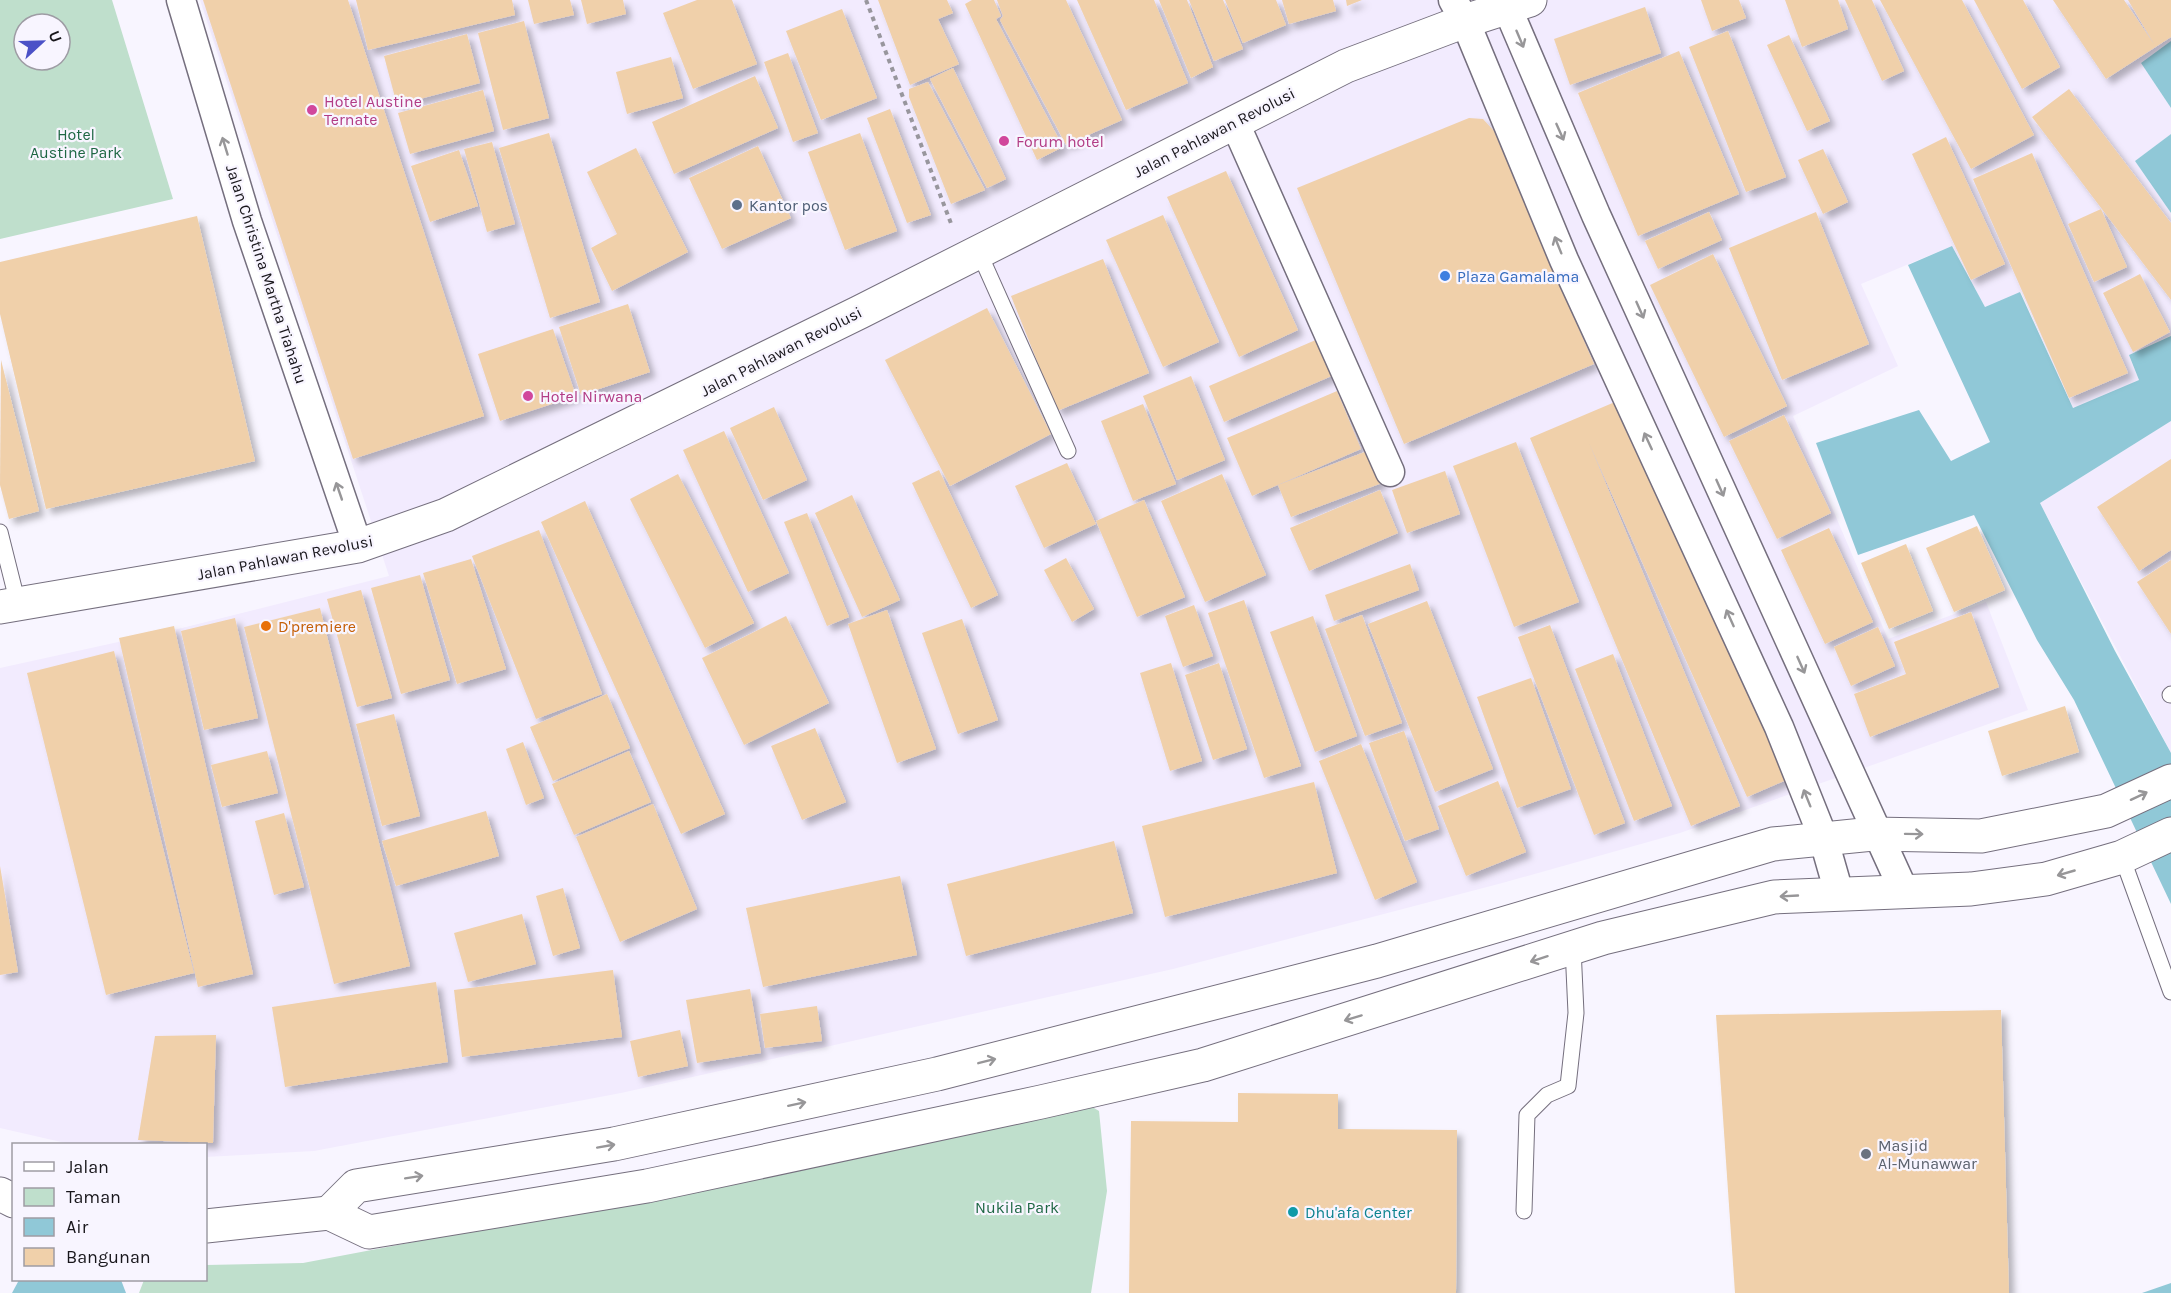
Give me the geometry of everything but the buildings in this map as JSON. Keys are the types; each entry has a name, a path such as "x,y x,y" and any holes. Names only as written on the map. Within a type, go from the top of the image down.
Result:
{"street":[{"name":"Jalan Christina Martha Tiahahu","path":"181,0 248,221 358,546"},
{"name":"Jalan Pahlawan Revolusi","path":"9,606 358,546 446,515 535,473 1459,10 1514,3"},
{"path":"1514,3 1596,215 1903,889"},
{"path":"1459,10 1564,260 1779,727 1823,837 1839,893"},
{"path":"1234,122 1390,472"},
{"path":"329,1213 356,1186 614,1144 936,1074 1219,1003 1773,844 1823,837 1877,834 1982,836 2106,811 2171,781"},
{"path":"207,1226 329,1213 369,1232 647,1186 1029,1105 1203,1065 1603,938 1774,897 1903,889 1971,889 2046,879 2122,857 2171,834"},
{"path":"1467,933 1485,976"}],"lane":[{"path":"971,254 1068,451"},
{"path":"0,532 9,606"},
{"path":"2122,857 2171,992"},
{"path":"1524,1211 1527,1115 1547,1095 1568,1086 1576,1013 1573,948"}],"path":[{"path":"866,0 971,254"}],"shaded area":[{"path":"200,0 2171,0 2171,41 2141,63 2171,108 2171,134 2135,161 2171,213 2171,335 2129,355 2139,380 2073,408 2021,292 1985,307 1952,246 1861,284 1898,366 1793,416 1888,639 1986,602 2028,710 1680,833 1506,882 1173,969 621,1093 314,1151 207,1157 207,1143 66,1143 0,1128 0,668 182,628 389,576"},
{"path":"2171,421 2171,753 2040,503"}],"green space":[{"name":"Hotel Austine Park","path":"0,0 112,0 173,199 0,239"},
{"name":"Nukila Park","path":"1089,1105 1099,1111 1107,1191 1091,1293 139,1293 144,1281 207,1281 207,1265 303,1263 715,1185"}],"water":[{"path":"2171,41 2171,108 2141,63"},
{"path":"2171,134 2171,213 2135,161"},
{"path":"1952,246 1985,307 2020,292 2073,408 2139,380 2129,355 2171,336 2171,421 2040,503 2115,651 2171,753 2171,904 2074,700 2037,640 1974,515 1858,555 1816,443 1919,410 1951,461 1990,442 1908,265"},
{"path":"18,1281 121,1281 126,1293 12,1293"},
{"path":"2171,1283 2171,1293 2142,1293"}],"place":[{"name":"Hotel Austine Ternate","path":"312,110"},
{"name":"Forum hotel","path":"1004,141"},
{"name":"Kantor pos","path":"737,205"},
{"name":"Plaza Gamalama","path":"1445,276"},
{"name":"Hotel Nirwana","path":"528,396"},
{"name":"D'premiere","path":"266,626"},
{"name":"Masjid Al-Munawwar","path":"1866,1154"},
{"name":"Dhu'afa Center","path":"1293,1212"}]}
